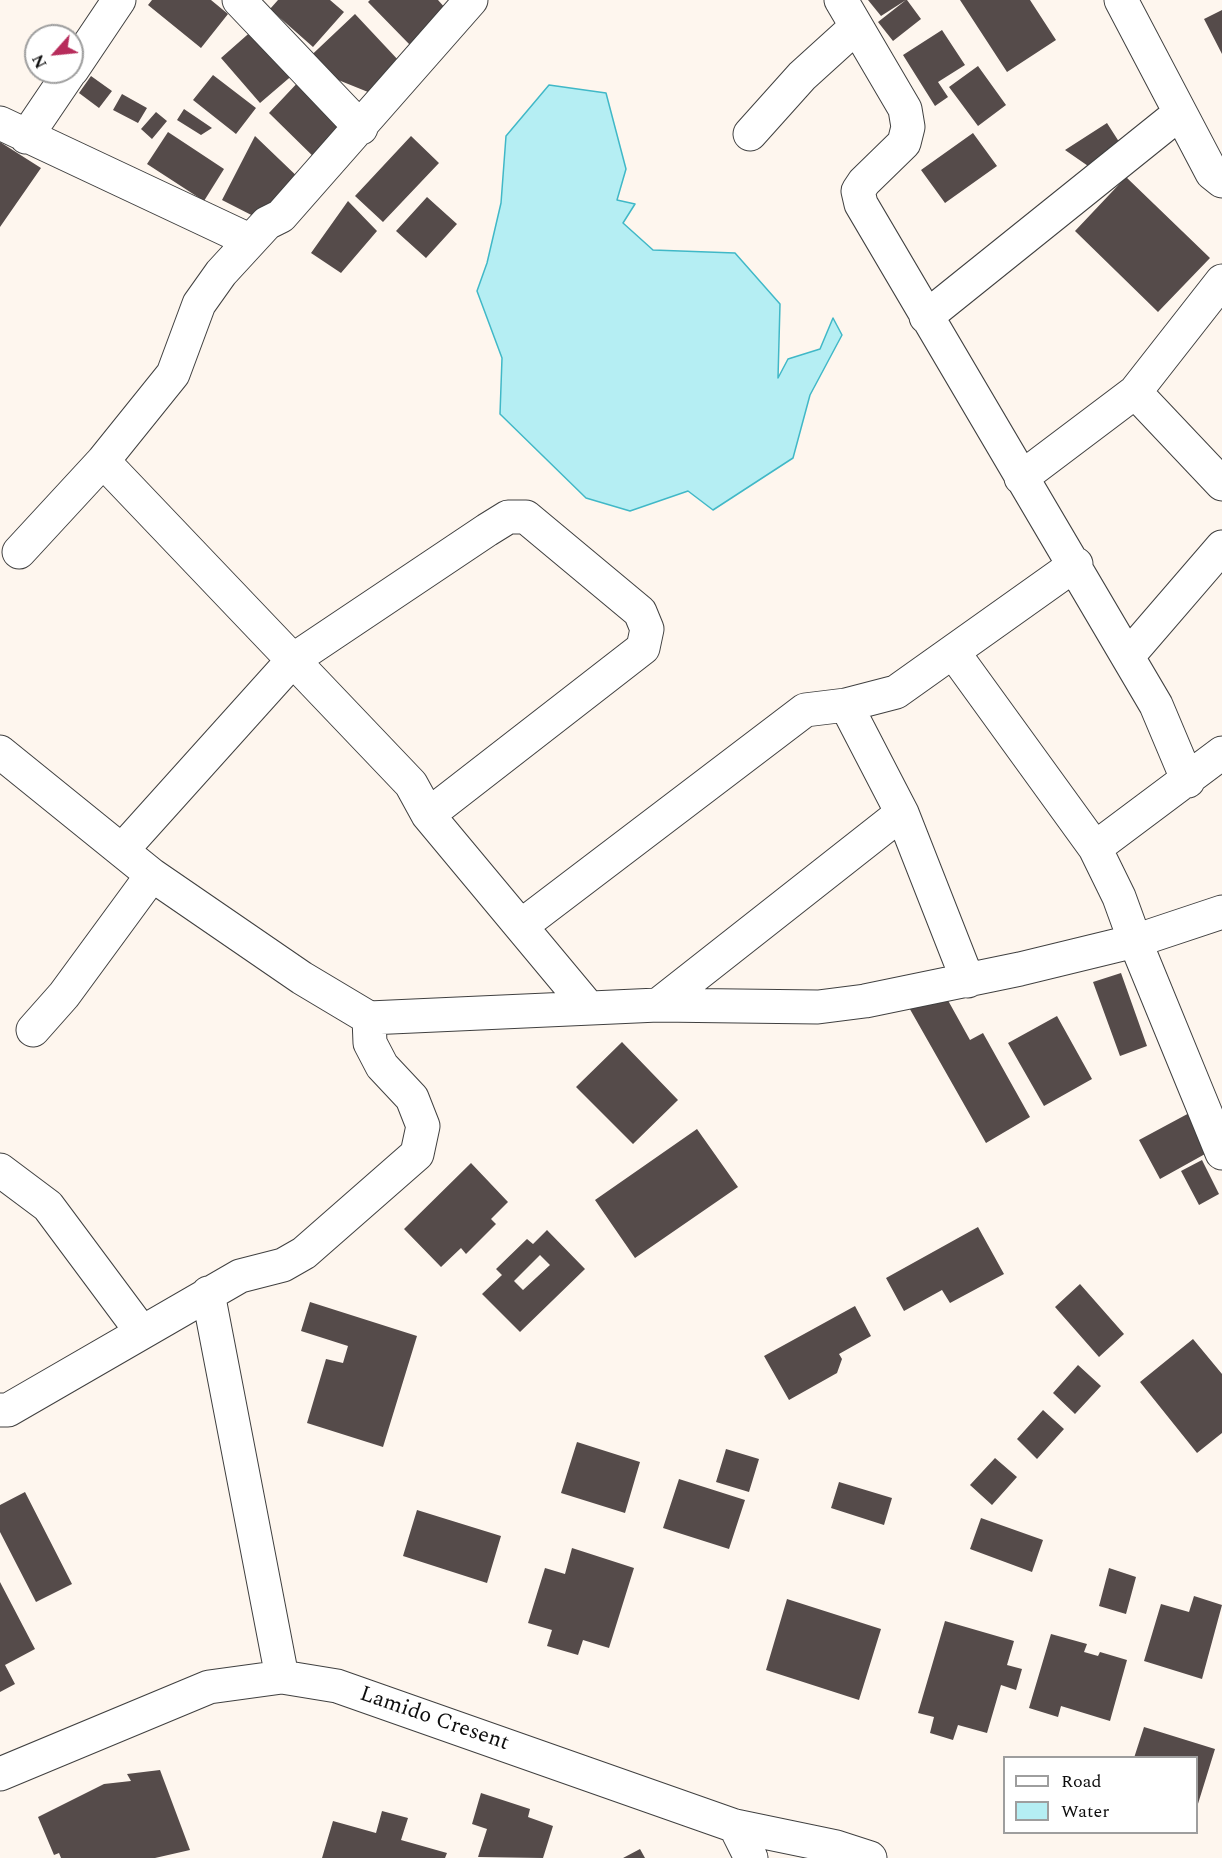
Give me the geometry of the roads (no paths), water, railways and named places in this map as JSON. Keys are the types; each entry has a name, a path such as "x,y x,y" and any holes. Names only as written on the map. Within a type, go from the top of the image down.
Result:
{"street":[{"path":"84,52 120,0"},
{"path":"239,0 361,128"},
{"path":"1121,0 1212,173 1222,181"},
{"path":"19,552 103,461 173,374 199,304 220,273 267,223 281,216 361,128 469,1"},
{"path":"750,134 802,76 849,13 905,109 908,127 904,143 864,182 858,191 861,204 1021,478 1076,564 1156,705 1188,781"},
{"path":"58,84 13,130 249,240"},
{"path":"926,316 1180,113"},
{"path":"1021,478 1135,392 1222,281"},
{"path":"1135,392 1222,484"},
{"path":"103,461 411,784 428,815 588,1007"},
{"path":"123,849 293,660 508,517 526,517 640,612 647,629 643,648 428,815"},
{"path":"1128,656 1222,546"},
{"path":"521,926 805,710 846,705 896,692 1076,564"},
{"path":"953,652 1095,848 1119,897 1222,1153"},
{"path":"846,705 902,813 968,981"},
{"path":"0,752 123,849 152,875 302,978 369,1018 658,1005 818,1007 968,981 1135,941 1222,912"},
{"path":"1095,848 1188,781 1222,753"},
{"path":"658,1005 902,813"},
{"path":"33,1030 64,995 152,875"},
{"path":"0,1410 8,1410 207,1293 240,1276 283,1265 304,1253 417,1154 423,1126 412,1098 382,1066 370,1043 369,1018"},
{"path":"0,1170 48,1206 141,1331"},
{"path":"207,1293 282,1677"},
{"name":"Lamido Cresent","path":"0,1774 209,1687 282,1677 337,1686 735,1826 836,1847 870,1858"},
{"path":"735,1826 751,1858"}],"water":[{"path":"549,85 606,93 626,169 617,200 635,204 623,223 653,250 735,253 780,304 778,378 788,359 820,349 833,318 842,335 810,395 793,458 713,510 688,491 630,511 586,498 500,414 502,358 477,291 487,263 501,203 506,136"}]}
